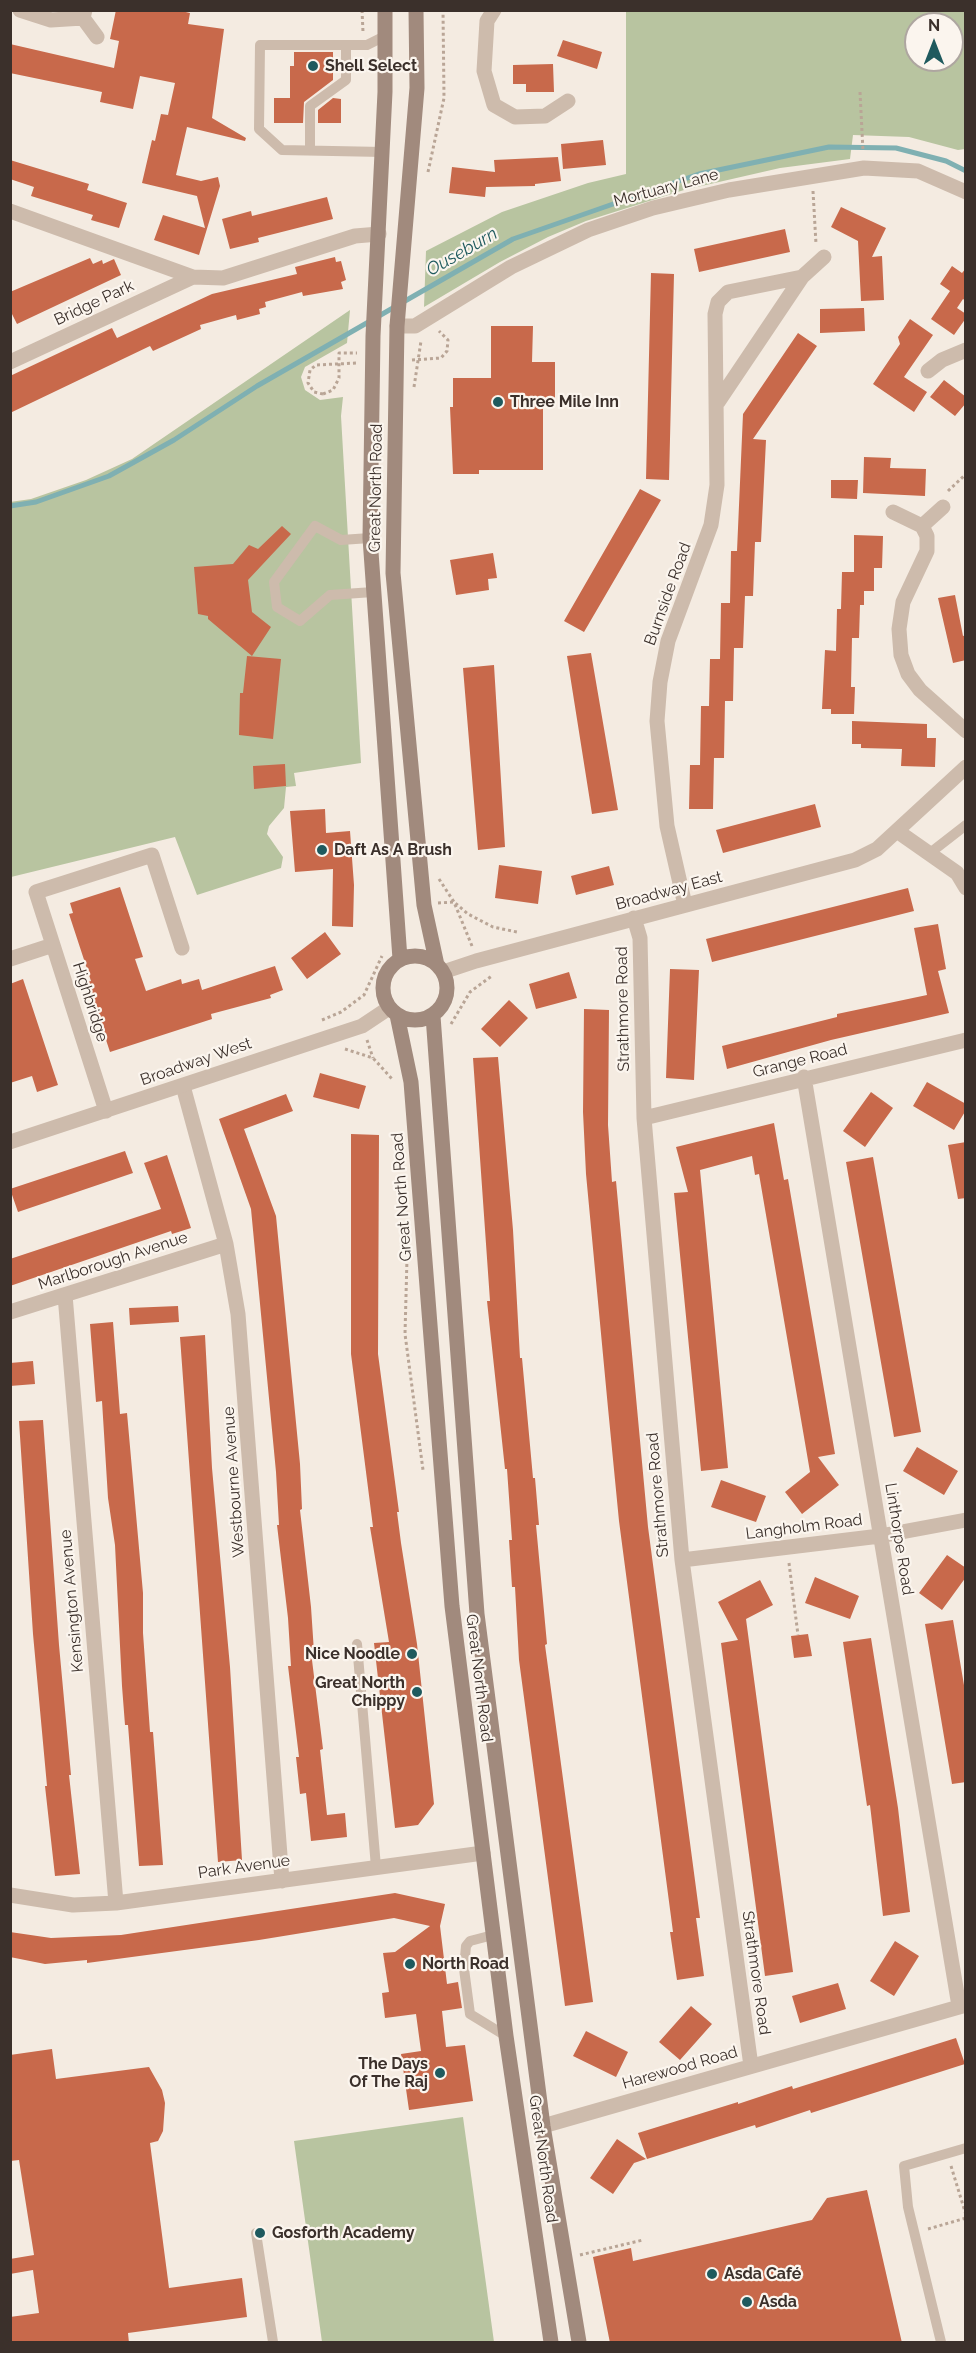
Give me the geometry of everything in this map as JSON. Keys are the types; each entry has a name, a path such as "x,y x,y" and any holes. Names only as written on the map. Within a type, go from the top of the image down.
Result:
{"main road":[{"name":"Great North Road","path":"385,10 383,152 374,300 370,538 400,959 385,975 384,998 393,1012 411,1082 452,1606 506,2036 551,2343"},
{"name":"Great North Road","path":"416,10 417,88 397,326 393,573 423,905 440,968 447,982 445,1001 433,1016 477,1614 543,2126 579,2343"},
{"path":"400,959 420,956 440,968"},
{"path":"393,1012 415,1021 433,1016"}],"street":[{"path":"20,10 51,20 84,14 97,37"},
{"path":"494,10 487,21 484,71 495,105 515,117 544,116 568,101"},
{"name":"Mortuary Lane","path":"397,326 415,326 511,267 588,230 653,208 729,190 813,174 864,168 918,171 966,192"},
{"name":"Bridge Park","path":"10,210 193,277 224,278 355,236 379,234"},
{"path":"718,402 802,277 824,257"},
{"name":"Bridge Park","path":"10,362 193,277"},
{"name":"Burnside Road","path":"685,905 667,826 657,721 660,682 668,641 711,525 717,485 718,402 714,367 715,314 718,302 728,292 802,277"},
{"path":"928,371 942,360 966,350"},
{"path":"922,526 943,507"},
{"path":"892,512 922,526 927,536 927,551 903,602 899,629 901,655 908,674 920,690 966,731"},
{"name":"Broadway East","path":"440,968 476,961 855,860 877,849 966,767"},
{"path":"897,831 930,853 961,868 966,888"},
{"name":"Highbridge","path":"106,1111 36,892 152,855 182,948"},
{"name":"Strathmore Road","path":"634,918 640,938 644,1118 682,1560 751,2066"},
{"path":"10,958 52,945"},
{"name":"Broadway West","path":"10,1142 362,1026 393,1012"},
{"name":"Grange Road","path":"644,1118 804,1077 966,1040"},
{"name":"Linthorpe Road","path":"804,1077 880,1536 963,2005"},
{"name":"Westbourne Avenue","path":"183,1086 226,1244 243,1359 282,1881"},
{"name":"Marlborough Avenue","path":"10,1312 226,1244"},
{"name":"Kensington Avenue","path":"65,1295 116,1903"},
{"name":"Langholm Road","path":"682,1560 880,1536 966,1520"},
{"name":"Park Avenue","path":"10,1894 74,1905 116,1903 483,1853"},
{"name":"Harewood Road","path":"543,2126 963,2005"}],"lane":[{"path":"383,152 282,150 259,129 260,45 367,45 385,36"},
{"path":"310,150 310,106 346,80 346,45"},
{"path":"370,538 341,540 315,526 274,582 277,607 300,621 330,595 373,592"},
{"path":"930,853 966,825"},
{"path":"357,1644 376,1867"},
{"path":"494,1935 470,1941 466,1946 464,1969 470,2014 506,2036"},
{"path":"941,2343 914,2233 904,2166 966,2148"},
{"path":"256,2233 273,2343"}],"path":[{"path":"860,92 863,158"},
{"path":"813,174 815,243 824,257"},
{"path":"414,390 421,340"},
{"path":"323,394 333,390 339,378 339,353 360,354 359,365"},
{"path":"943,507 946,494 966,474"},
{"path":"471,943 453,902 468,914 493,927 516,932 526,931"},
{"path":"787,1548 798,1635"},
{"path":"914,2233 966,2217 948,2153"},
{"path":"565,2259 643,2240"}],"green space":[{"path":"626,11 965,11 965,149 958,150 909,137 853,135 850,159 780,168 684,190 586,221 548,237 500,262 424,307 426,251 502,212 588,183 626,174"},
{"path":"350,310 347,343 305,367 301,377 305,390 320,400 343,397 341,416 361,763 294,773 296,786 286,787 284,808 269,826 267,834 283,857 281,868 197,895 175,837 11,877 10,502 31,499 86,480 132,459"},
{"path":"463,2117 494,2342 322,2342 294,2141"}],"building":[{"path":"116,10 177,10 190,13 188,24 224,29 212,118 246,138 245,141 187,127 176,175 201,181 218,177 220,186 199,255 154,240 163,215 205,228 197,196 142,183 152,140 155,141 161,114 168,115 175,83 140,76 133,109 100,102 102,92 10,73 10,44 114,68 119,41 110,39"},
{"path":"563,40 602,52 597,69 557,56"},
{"path":"294,52 333,52 333,80 304,102 303,123 274,123 274,98 290,98 290,66 294,66"},
{"path":"553,64 554,92 526,92 526,84 513,84 513,65"},
{"path":"333,98 341,99 341,123 318,123 318,110"},
{"path":"603,140 606,165 563,169 561,144"},
{"path":"558,157 561,181 535,184 535,186 486,187 485,197 449,193 452,167 495,172 494,160"},
{"path":"10,160 89,184 87,190 127,203 119,228 91,220 93,215 31,196 34,187 10,179"},
{"path":"327,197 333,219 258,238 259,242 230,249 222,219 251,211 252,216"},
{"path":"841,207 886,228 872,257 882,256 884,300 861,301 858,241 831,227"},
{"path":"785,229 790,252 699,272 694,249"},
{"path":"335,257 336,262 341,261 346,280 341,282 343,289 303,296 302,292 265,302 266,307 259,309 260,314 237,320 236,315 200,325 201,329 153,351 150,346 10,413 10,376 112,328 117,338 212,294 297,274 295,267"},
{"path":"90,258 93,264 102,260 103,264 114,259 121,275 17,324 10,310 10,292"},
{"path":"952,266 962,273 966,268 966,301 963,299 957,308 966,314 966,318 954,335 931,319 950,291 940,284"},
{"path":"651,273 674,274 669,480 646,479"},
{"path":"864,308 865,331 820,333 820,309"},
{"path":"910,319 933,335 904,377 927,392 914,412 873,384 900,344 898,337"},
{"name":"Three Mile Inn","path":"491,326 533,326 532,362 555,362 555,398 543,398 543,470 479,470 479,474 453,474 450,407 453,407 453,378 491,378"},
{"path":"798,333 817,346 753,439 766,440 761,542 755,542 753,596 745,596 743,648 734,648 733,701 725,701 724,758 714,758 713,809 689,809 690,765 700,765 701,706 709,706 710,659 720,659 721,603 730,603 731,551 737,551 743,414"},
{"path":"944,380 966,397 966,403 955,416 930,397"},
{"path":"864,457 891,458 890,468 926,469 925,496 863,493"},
{"path":"831,480 858,480 857,499 831,498"},
{"path":"640,489 661,500 584,632 564,621"},
{"path":"282,526 291,534 248,580 252,612 271,627 252,656 208,619 208,616 198,614 194,567 233,564 249,545 258,549"},
{"path":"854,535 883,536 882,568 874,568 874,591 864,591 864,605 860,605 859,638 852,638 851,687 855,687 854,714 831,714 831,709 822,709 825,650 836,651 837,609 841,609 842,572 854,572"},
{"path":"493,553 497,578 488,579 489,590 456,595 450,560"},
{"path":"955,595 963,636 966,635 966,660 953,663 938,598"},
{"path":"591,653 618,810 592,814 567,656"},
{"path":"247,656 281,659 273,739 239,735 240,693 243,693"},
{"path":"494,665 505,847 478,850 463,668"},
{"path":"852,721 927,724 927,738 936,738 935,767 901,766 902,749 861,748 861,744 852,744"},
{"path":"285,764 286,786 254,789 253,766"},
{"path":"815,804 821,827 723,853 716,830"},
{"name":"Daft As A Brush","path":"325,809 326,833 350,831 354,885 353,927 332,926 333,869 295,872 290,811"},
{"path":"499,865 542,871 538,904 495,898"},
{"path":"609,866 614,885 576,895 571,876"},
{"path":"120,887 143,957 135,959 146,991 181,979 182,984 199,979 202,990 275,966 283,990 270,995 271,998 211,1014 212,1019 110,1052 87,982 91,981 69,914 73,913 70,903"},
{"path":"908,888 914,911 712,962 706,939"},
{"path":"938,924 946,969 938,971 949,1013 831,1040 727,1069 722,1046 837,1017 837,1014 927,995 914,928"},
{"path":"325,932 341,954 307,979 291,958"},
{"path":"670,969 699,970 694,1080 666,1078"},
{"path":"569,972 577,998 536,1009 529,984"},
{"path":"23,979 58,1085 37,1092 32,1076 10,1083 10,984"},
{"path":"509,1000 528,1018 500,1047 481,1029"},
{"path":"584,1009 609,1010 608,1125 612,1182 616,1181 648,1527 700,1918 696,1918 704,1976 677,1980 670,1932 673,1932 619,1521 608,1408 586,1174 583,1112"},
{"path":"498,1057 513,1230 520,1358 522,1358 539,1525 536,1525 547,1644 545,1645 593,2002 565,2006 519,1660 515,1587 512,1587 509,1540 512,1540 507,1469 505,1469 487,1301 490,1301 473,1058"},
{"path":"320,1073 366,1086 359,1109 313,1097"},
{"path":"927,1082 966,1104 966,1110 954,1130 913,1106"},
{"path":"871,1092 893,1108 865,1147 843,1131"},
{"path":"286,1094 293,1111 244,1129 276,1216 300,1464 302,1509 300,1510 311,1607 314,1652 311,1652 323,1749 320,1750 327,1815 345,1813 347,1837 311,1841 306,1793 300,1794 296,1757 299,1757 288,1666 291,1666 288,1618 277,1525 279,1525 276,1472 251,1209 219,1119"},
{"path":"774,1123 784,1180 788,1179 835,1454 818,1457 839,1485 802,1514 785,1492 810,1472 759,1174 755,1175 752,1156 700,1170 728,1468 701,1471 674,1193 688,1192 676,1147"},
{"path":"351,1134 379,1135 378,1354 401,1543 417,1644 434,1804 418,1825 395,1828 374,1643 389,1642 370,1527 373,1527 351,1354"},
{"path":"966,1142 966,1198 958,1199 948,1145"},
{"path":"125,1151 133,1173 18,1212 10,1189"},
{"path":"167,1155 191,1228 172,1234 171,1231 10,1286 10,1259 161,1209 144,1163"},
{"path":"873,1157 921,1432 894,1437 846,1162"},
{"path":"178,1306 179,1322 130,1325 129,1308"},
{"path":"113,1322 120,1414 127,1413 143,1593 143,1633 150,1732 153,1732 163,1865 139,1866 128,1725 125,1725 115,1545 108,1498 102,1401 96,1402 90,1324"},
{"path":"205,1335 212,1468 230,1667 242,1860 218,1862 180,1337"},
{"path":"33,1361 35,1384 10,1386 10,1363"},
{"path":"43,1420 71,1775 69,1775 80,1874 55,1876 45,1786 47,1786 33,1634 19,1421"},
{"path":"917,1447 958,1471 944,1495 903,1471"},
{"path":"721,1480 766,1496 756,1522 711,1507"},
{"path":"947,1555 966,1568 966,1577 942,1610 919,1593"},
{"path":"815,1577 859,1596 850,1619 805,1603"},
{"path":"760,1580 773,1605 746,1619 793,1972 765,1976 721,1643 738,1640 718,1602"},
{"path":"953,1620 966,1697 966,1782 952,1784 925,1624"},
{"path":"808,1634 812,1656 794,1658 791,1636"},
{"path":"871,1638 898,1808 910,1912 883,1916 870,1805 867,1806 843,1642"},
{"path":"395,1893 445,1904 440,1926 447,1984 458,1982 462,2008 442,2011 446,2047 465,2045 473,2101 409,2110 401,2054 421,2051 416,2014 385,2018 382,1993 389,1992 383,1953 395,1952 430,1926 394,1918 259,1940 87,1963 87,1960 45,1964 10,1957 10,1932 51,1938 121,1935"},
{"path":"895,1941 919,1956 894,1996 870,1981"},
{"path":"838,1983 846,2009 800,2023 792,1996"},
{"path":"691,2006 712,2024 680,2060 659,2042"},
{"path":"586,2031 628,2052 616,2077 573,2056"},
{"path":"956,2038 965,2064 811,2113 810,2110 756,2128 755,2125 647,2159 638,2133 792,2086 793,2089"},
{"path":"52,2049 56,2079 149,2067 162,2090 165,2103 163,2131 158,2141 150,2143 169,2288 242,2278 247,2317 128,2333 129,2343 10,2343 10,2317 39,2313 33,2270 10,2274 10,2259 34,2255 19,2160 10,2161 10,2055"},
{"path":"617,2139 646,2159 634,2163 613,2194 590,2178"},
{"name":"Asda","path":"867,2190 902,2343 610,2343 593,2257 631,2248 633,2261 812,2220 827,2198"}],"waterway":[{"name":"Ouseburn","path":"10,506 36,502 109,476 174,440 257,386 513,239 699,174 829,147 896,148 946,161 966,171"}],"place":[{"name":"Shell Select","path":"313,66"},
{"name":"Three Mile Inn","path":"498,402"},
{"name":"Daft As A Brush","path":"322,850"},
{"name":"Nice Noodle","path":"412,1654"},
{"name":"Great North Chippy","path":"417,1692"},
{"name":"North Road","path":"410,1964"},
{"name":"The Days Of The Raj","path":"440,2073"},
{"name":"Gosforth Academy","path":"260,2233"},
{"name":"Asda Café","path":"712,2274"},
{"name":"Asda","path":"747,2302"}]}
